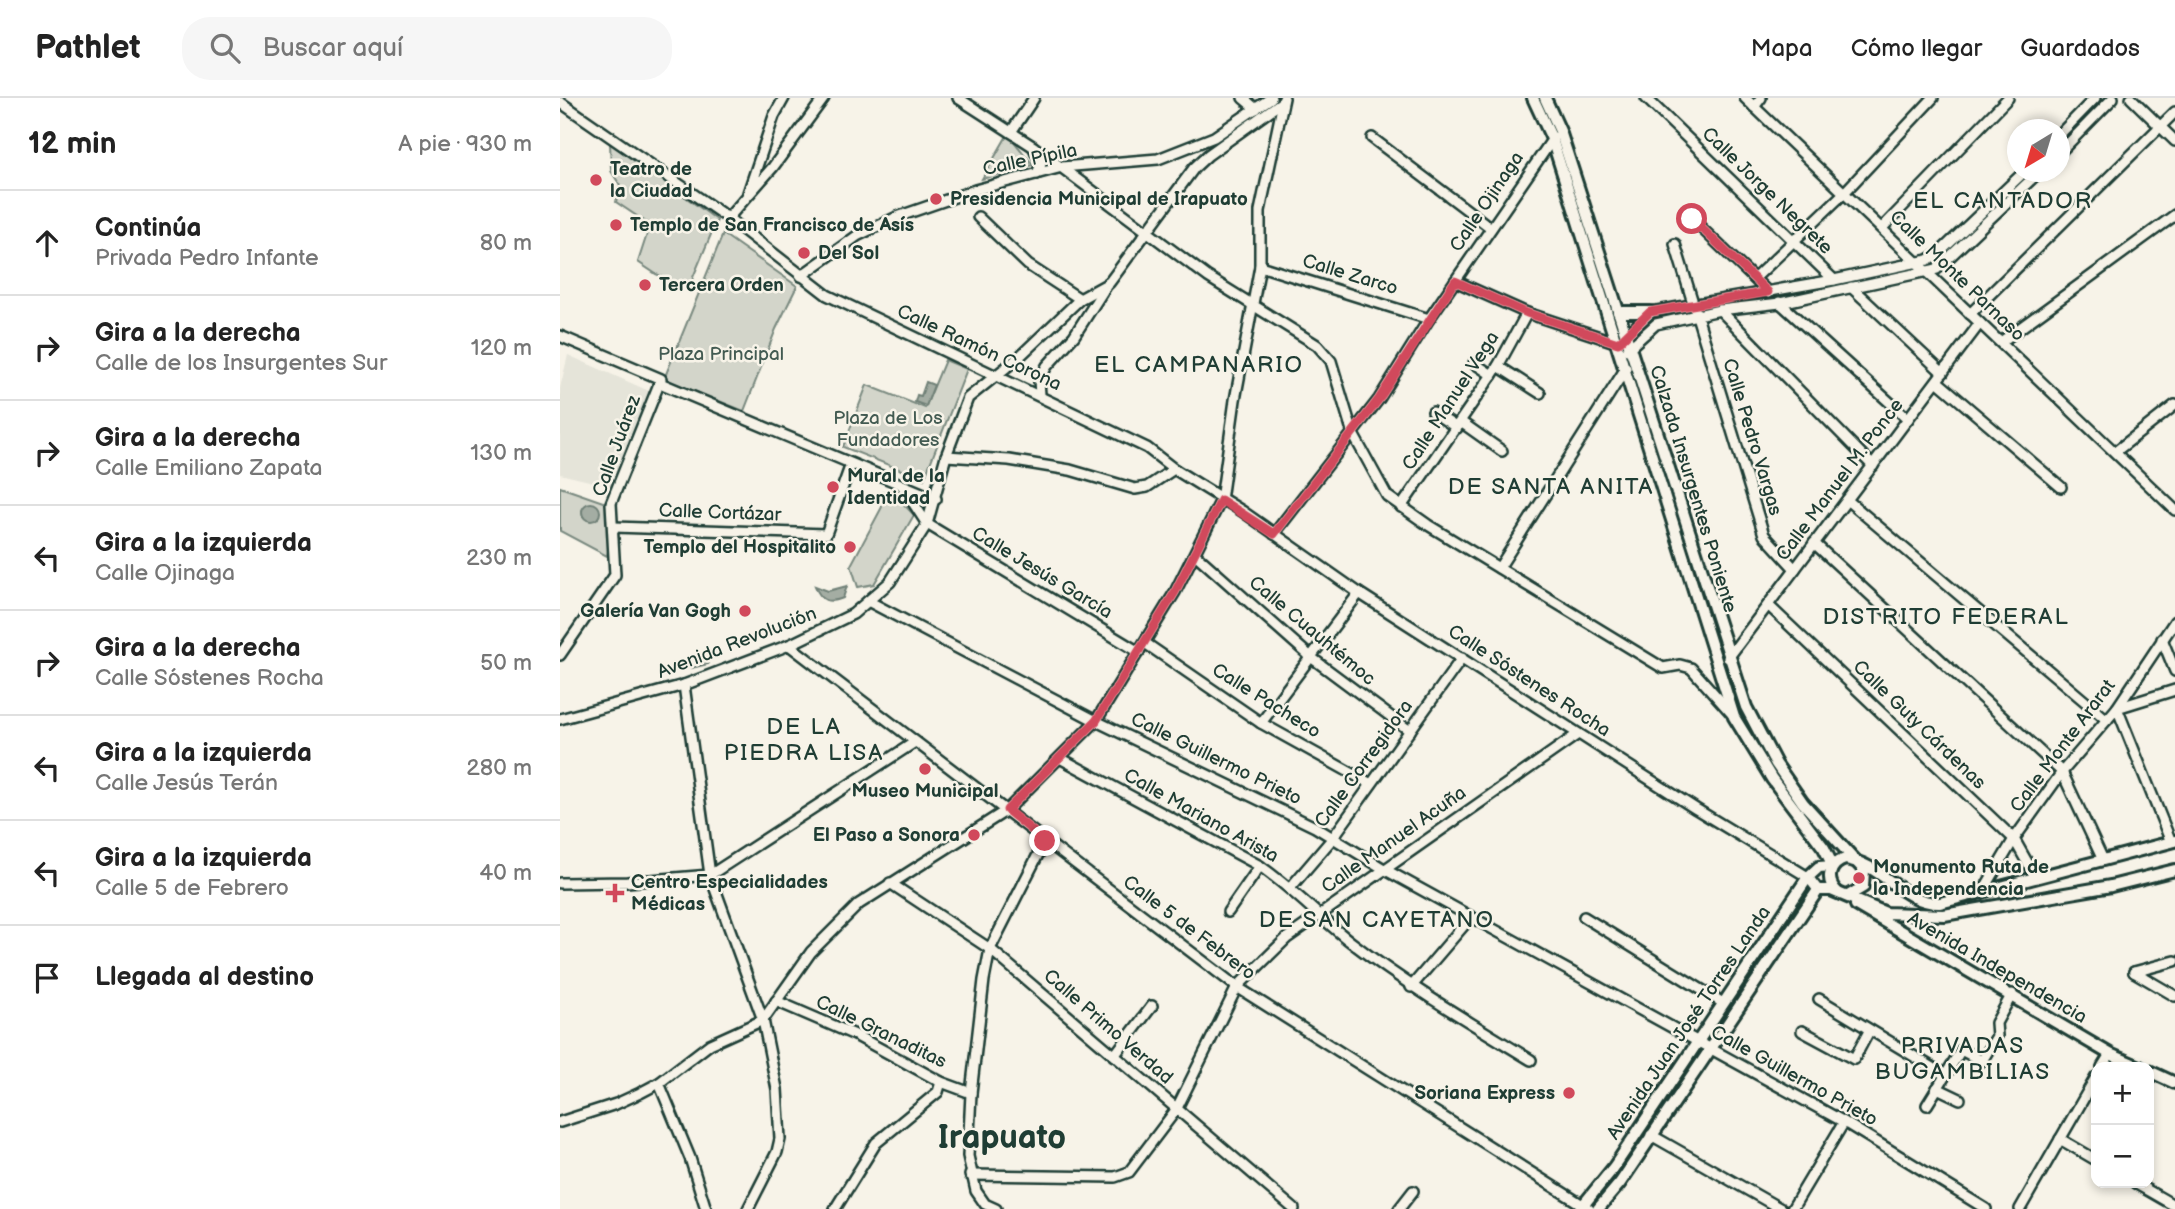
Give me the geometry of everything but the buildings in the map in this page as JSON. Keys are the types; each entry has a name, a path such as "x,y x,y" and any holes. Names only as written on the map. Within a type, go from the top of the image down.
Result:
{"main road":[{"name":"Calzada Insurgentes Poniente","path":"1533,98 1556,135 1618,312 1622,340"},
{"name":"Calzada Insurgentes Poniente","path":"1545,98 1622,340 1728,657 1771,768 1826,832 1859,863 1919,899 1935,904 1981,895 2173,842"},
{"path":"1618,312 1650,312"},
{"name":"Calzada Insurgentes Poniente","path":"1626,351 1626,368 1734,716 1824,848 1833,866"},
{"path":"1808,877 1819,867 1833,866 1845,859 1859,863 1864,870 1863,887 1844,895"},
{"path":"1833,866 1830,882 1844,895"},
{"path":"1818,890 1831,890 1886,913 1944,915 2111,886 2175,870"},
{"name":"Avenida Juan José Torres Landa","path":"1584,1208 1808,877"},
{"name":"Avenida Juan José Torres Landa","path":"1598,1209 1818,890"},
{"name":"Avenida Independencia","path":"1844,895 1897,932 2012,994 2110,1054 2128,1062"},
{"path":"2154,1074 2175,1083"}],"street":[{"path":"746,198 774,116 784,98"},
{"path":"728,218 824,98"},
{"path":"958,98 987,114 1062,167 1148,234 1317,345 1331,361 1353,435 1387,496 1663,668 1680,664 1691,668 1734,716"},
{"path":"1011,132 1034,98"},
{"path":"1244,98 1256,109"},
{"name":"Calle Pípila","path":"801,276 857,236 886,222 975,190 1062,167 1158,159 1214,137 1270,98"},
{"name":"Calle Jorge Negrete","path":"1646,98 1834,280"},
{"name":"Calle Monte Parnaso","path":"1745,98 2175,510"},
{"path":"1754,107 1761,98"},
{"path":"1755,278 1843,194 1933,98"},
{"path":"1882,228 2008,98"},
{"path":"2070,124 2095,98"},
{"path":"2070,142 2113,98"},
{"path":"2131,98 2175,141"},
{"path":"1040,396 1039,380 1047,366 1074,336 1109,283 1148,234 1194,168 1285,99"},
{"path":"560,1122 616,1104 659,1083 710,1044 763,1020 811,952 859,904 1007,810 1096,721 1145,643 1195,554 1221,500 1235,400 1260,266 1260,211 1285,99"},
{"name":"Calle Ramón Corona","path":"560,102 728,218 827,295 1147,448 1221,500"},
{"path":"1970,314 2175,112"},
{"name":"Calle Ojinaga","path":"1274,534 1353,435 1556,135"},
{"path":"1372,138 1491,228"},
{"path":"1034,147 1041,164 1037,174"},
{"path":"1178,151 1192,158 1194,168"},
{"path":"1455,281 1527,313 1622,340 1650,312 1834,280 1917,262 1938,254 2014,182"},
{"path":"1626,351 1656,324 1720,310 1780,303 1850,286 1928,272 1946,263 2029,182"},
{"path":"2001,342 2175,215"},
{"path":"978,217 1028,265 1080,299"},
{"path":"1692,219 1908,419"},
{"name":"Calle Pedro Vargas","path":"1675,244 1764,535 1795,569"},
{"name":"Calle Zarco","path":"1260,266 1429,319"},
{"name":"Avenida Revolución","path":"560,719 684,685 789,645 853,614 890,582 926,524 936,499 946,456 968,398 1018,358 1080,299 1109,283"},
{"path":"1850,286 1940,377 2061,487"},
{"path":"1720,310 1873,467"},
{"name":"Calle Manuel Vega","path":"1401,507 1495,370 1527,313"},
{"name":"Calle Manuel M. Ponce","path":"1728,657 1980,323"},
{"path":"560,336 936,499"},
{"path":"1474,363 1495,370 1540,393"},
{"path":"1499,568 1626,368"},
{"name":"Calle Juárez","path":"560,655 615,575 611,503 660,381"},
{"path":"2115,452 2175,405"},
{"path":"1433,412 1502,451"},
{"path":"946,456 1009,460 1070,470 1135,489 1147,487 1174,469"},
{"name":"Calle Cortázar","path":"614,527 826,534 850,464"},
{"path":"903,486 926,524"},
{"name":"Calle Sóstenes Rocha","path":"1221,500 1359,593 1578,734 1808,877 1818,890"},
{"path":"1847,500 2107,720"},
{"name":"Calle Jesús García","path":"926,524 1139,652"},
{"path":"1814,543 2062,772 2103,860"},
{"name":"Calle Cuauhtémoc","path":"1195,554 1312,658 1410,731"},
{"path":"1261,723 1359,593"},
{"name":"Calle Guillermo Prieto","path":"868,601 1096,721 1315,827 1384,869 1844,1122 1986,1209"},
{"name":"Calle Guty Cárdenas","path":"1768,605 2014,839 2036,878"},
{"name":"Calle Monte Ararat","path":"1981,895 2014,839 2062,772 2117,708 2175,621"},
{"path":"2162,639 2175,671"},
{"name":"Calle Pacheco","path":"1145,643 1261,723 1371,784"},
{"name":"Calle 5 de Febrero","path":"789,645 1237,987 1584,1208"},
{"name":"Calle Corregidora","path":"1291,887 1332,839 1462,658"},
{"path":"684,685 710,875 763,1020 777,1089 780,1139 777,1152 748,1209"},
{"path":"2173,842 2117,708 2175,690"},
{"name":"Calle Manuel Acuña","path":"970,1175 1115,1177 1129,1172 1176,1110 1237,987 1287,938 1317,914 1578,734"},
{"path":"560,883 627,882 710,875 915,742"},
{"name":"Calle Mariano Arista","path":"1060,758 1260,866 1291,887 1317,914 1411,987 1531,1060"},
{"path":"996,1209 982,1206 970,1175 971,1093 984,980 990,949 1045,841"},
{"path":"1228,912 1260,866"},
{"name":"Calle Primo Verdad","path":"890,883 990,949 1294,1209"},
{"path":"1411,987 1471,917"},
{"path":"1584,917 1723,1003"},
{"path":"2175,961 2134,972 2175,996"},
{"path":"1927,1105 1961,1050 1982,1061 1997,1036 1996,1023 2012,994"},
{"path":"1819,999 1945,1076"},
{"name":"Calle Granaditas","path":"776,1001 855,1035 941,1082 971,1093"},
{"path":"1114,1056 1152,1006"},
{"path":"1802,1031 1854,1059 1869,1031"},
{"path":"2105,1062 2110,1054"},
{"path":"835,1209 876,1143 938,1093 941,1082"},
{"path":"659,1083 690,1157 706,1209"},
{"path":"2020,1209 2091,1086"},
{"path":"1937,1088 1960,1099"},
{"path":"1792,1209 1844,1122"},
{"path":"1651,1135 1781,1209"},
{"path":"2060,1139 2091,1157"},
{"path":"2144,1188 2175,1206"},
{"path":"1399,1209 1413,1191"}],"shaded area":[{"path":"568,355 649,391 610,486 560,474 560,388"},
{"path":"926,382 934,385 926,406 915,402 917,395 921,396"},
{"path":"591,503 597,506 600,512 597,518 591,521 585,518 582,512 585,506"},
{"path":"815,586 828,591 847,586 843,598 829,601 820,595"},
{"path":"705,653 708,664 691,668 688,657"}],"green space":[{"path":"1008,134 1033,165 982,179"},
{"path":"610,142 717,220 689,287 656,274 638,262 650,225 616,202 620,185 611,171"},
{"name":"Plaza Principal","path":"723,234 797,286 776,329 744,411 664,379"},
{"name":"Plaza de Los Fundadores","path":"945,360 967,369 924,479 843,447 867,385 925,408"},
{"path":"560,487 606,503 612,530 607,556 560,531","holes":["588,504 598,507 598,518 583,516 582,510"]},
{"path":"883,492 892,492 914,515 874,584 858,587 851,565 882,507 878,498"}],"place":[{"name":"Teatro de la Ciudad","path":"596,180"},
{"name":"Presidencia Municipal de Irapuato","path":"936,199"},
{"name":"Templo de San Francisco de Asís","path":"616,225"},
{"name":"Del Sol","path":"804,253"},
{"name":"Tercera Orden","path":"645,285"},
{"name":"Mural de la Identidad","path":"833,487"},
{"name":"Templo del Hospitalito","path":"850,547"},
{"name":"Galería Van Gogh","path":"745,611"},
{"name":"Museo Municipal","path":"925,769"},
{"name":"El Paso a Sonora","path":"974,835"},
{"name":"Monumento Ruta de la Independencia","path":"1859,878"},
{"name":"Centro Especialidades Médicas","path":"615,893"},
{"name":"Soriana Express","path":"1569,1093"}],"district":[{"name":"EL CANTADOR","path":"2003,201"},
{"name":"EL CAMPANARIO","path":"1199,365"},
{"name":"DE SANTA ANITA","path":"1551,487"},
{"name":"DISTRITO FEDERAL","path":"1946,617"},
{"name":"DE LA PIEDRA LISA","path":"804,740"},
{"name":"DE SAN CAYETANO","path":"1377,920"},
{"name":"PRIVADAS BUGAMBILIAS","path":"1963,1059"},
{"name":"Irapuato","path":"1002,1138"}],"route":[{"path":"1045,841 1007,810 1071,749 1096,721 1175,592 1221,500 1274,534 1379,399 1455,281 1527,313 1618,343 1650,312 1768,292 1692,219"}]}
